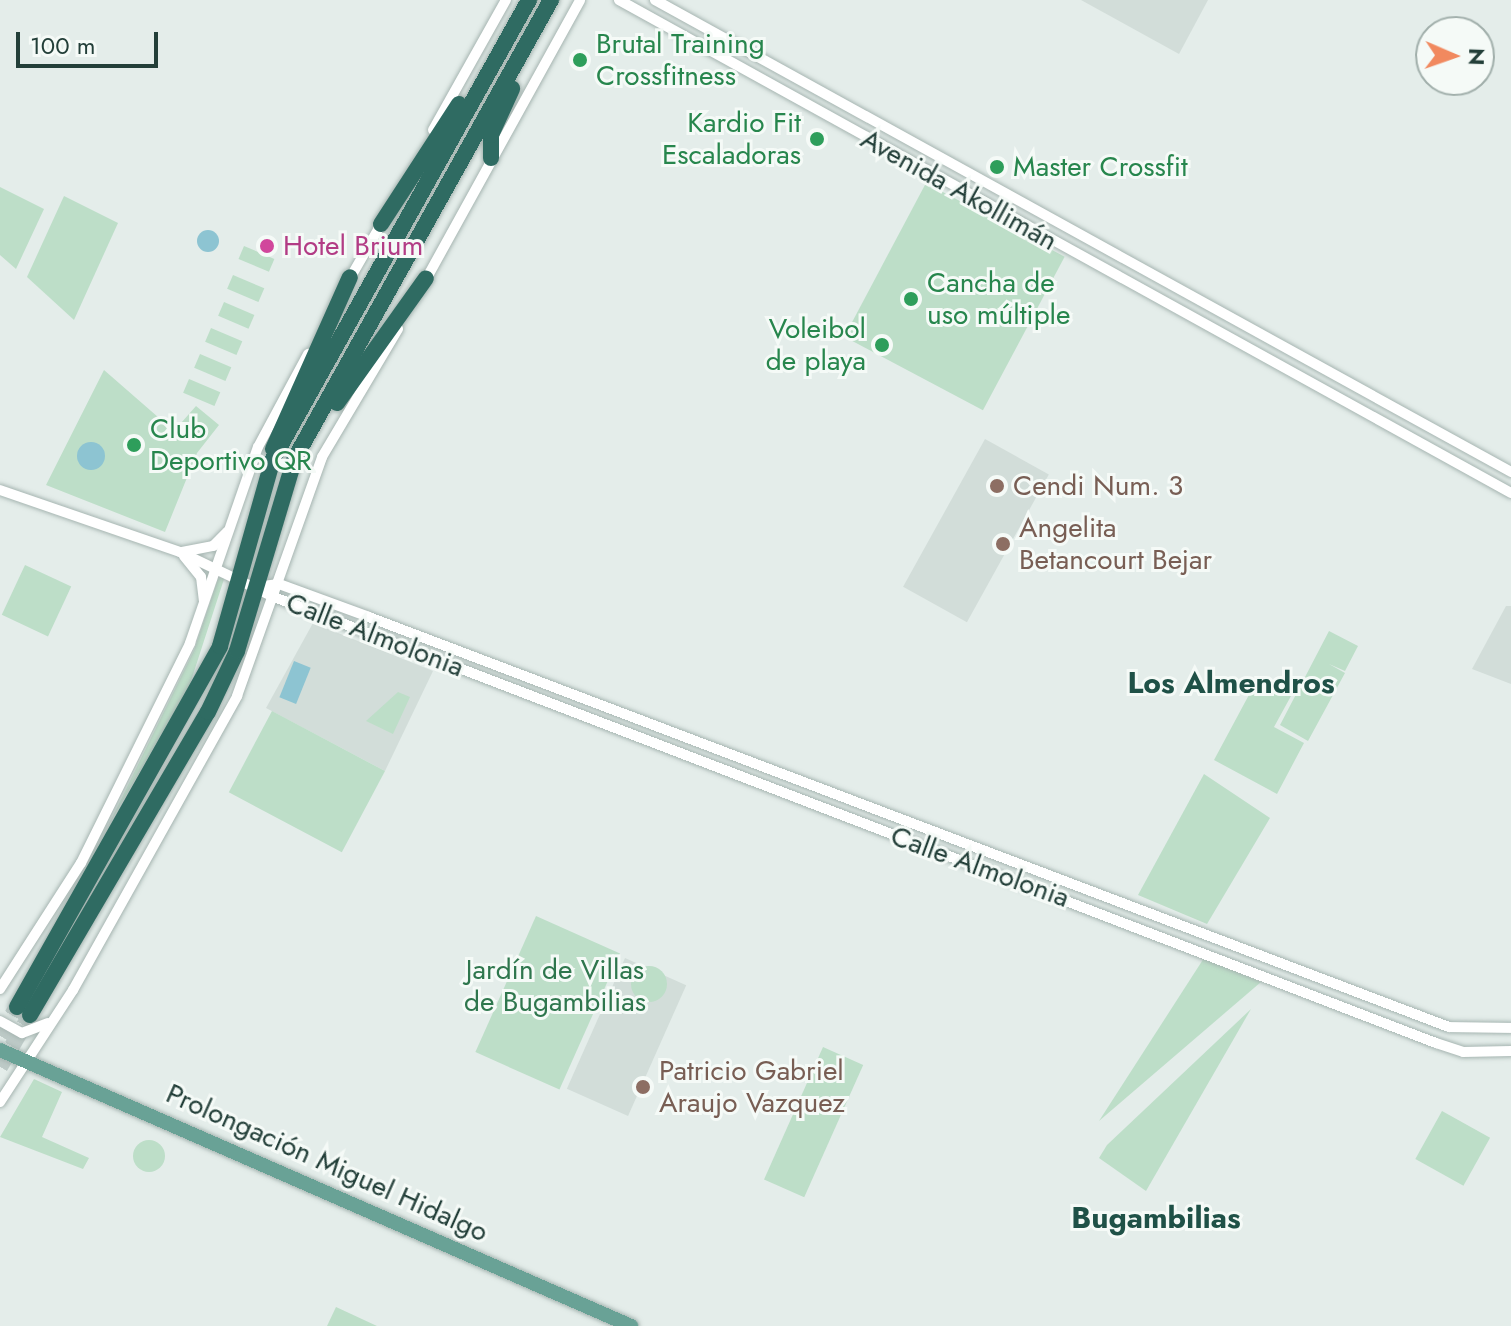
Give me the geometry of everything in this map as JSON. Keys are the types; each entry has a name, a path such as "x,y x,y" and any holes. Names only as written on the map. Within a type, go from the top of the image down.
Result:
{"highway":[{"path":"273,459 529,0"},
{"path":"350,277 276,431 273,459 243,577 192,706 24,1011 208,712 261,585 295,458 551,0"},
{"path":"381,224 519,17"},
{"path":"491,158 491,135 537,24"},
{"path":"295,458 426,278"}],"main road":[{"name":"Prolongación Miguel Hidalgo","path":"0,1050 631,1326"}],"street":[{"path":"0,989 81,863 203,615 258,447 506,0"},
{"path":"0,1102 52,1021 237,696 322,457 426,278 580,0"},
{"name":"Avenida Akollimán","path":"619,0 1511,493"},
{"name":"Avenida Akollimán","path":"655,0 1511,472"},
{"path":"0,490 180,552 261,585"},
{"path":"180,552 213,546 231,527"},
{"path":"180,552 201,577 203,615"},
{"name":"Calle Almolonia","path":"261,585 279,584 1423,1018 1449,1027 1511,1028"},
{"name":"Calle Almolonia","path":"261,585 274,597 1436,1043 1463,1052 1511,1051"},
{"path":"0,1021 22,1033 52,1021"}],"shaded area":[{"path":"1081,0 1208,0 1179,54"},
{"path":"985,439 1049,474 967,622 903,587"},
{"path":"1506,606 1511,606 1511,684 1472,669"},
{"path":"313,623 433,671 385,771 266,708"},
{"path":"625,958 686,985 628,1116 567,1089"}],"green space":[{"path":"926,183 1065,257 983,410 844,337"},
{"path":"0,187 44,209 16,269 0,255"},
{"path":"64,196 118,223 74,320 27,277"},
{"path":"244,246 274,259 269,272 239,259"},
{"path":"233,275 264,288 258,302 227,289"},
{"path":"224,302 254,315 249,329 218,316"},
{"path":"211,328 242,341 236,355 205,342"},
{"path":"200,354 231,367 225,381 194,368"},
{"name":"Club Deportivo QR","path":"104,370 174,431 196,406 219,425 197,453 165,532 46,485"},
{"path":"189,379 220,392 214,406 183,393"},
{"path":"25,565 71,587 48,636 2,615"},
{"path":"225,576 189,687 107,828 194,650 218,579"},
{"path":"1329,631 1358,646 1345,671 1329,664 1345,673 1308,741 1280,725"},
{"path":"1258,678 1291,696 1274,727 1304,743 1277,794 1214,760"},
{"path":"398,692 410,697 393,734 366,721"},
{"path":"272,711 385,771 342,852 229,792"},
{"path":"1204,774 1270,818 1207,924 1138,895"},
{"name":"Jardín de Villas de Bugambilias","path":"536,916 620,953 559,1090 475,1052"},
{"path":"1204,958 1261,982 1099,1121"},
{"path":"649,966 662,971 667,984 662,997 649,1002 636,997 631,984 636,971"},
{"path":"1251,1009 1146,1191 1099,1158 1107,1145"},
{"path":"823,1047 863,1065 804,1197 764,1179"},
{"path":"34,1079 62,1092 42,1137 89,1158 83,1169 0,1137"},
{"path":"1442,1111 1490,1138 1463,1186 1415,1159"},
{"path":"149,1140 161,1144 165,1156 161,1168 149,1172 137,1168 133,1156 137,1144"},
{"path":"336,1307 377,1326 327,1326"}],"water":[{"path":"208,230 216,233 219,241 216,249 208,252 200,249 197,241 200,233"},
{"path":"91,442 101,446 105,456 101,466 91,470 81,466 77,456 81,446"},
{"path":"294,661 311,668 296,704 279,697"}],"tunnel":[{"path":"0,1036 17,1007"},
{"path":"0,1067 30,1015"}],"place":[{"name":"Brutal Training Crossfitness","path":"580,60"},
{"name":"Kardio Fit Escaladoras","path":"817,139"},
{"name":"Master Crossfit","path":"997,167"},
{"name":"Hotel Brium","path":"267,246"},
{"name":"Cancha de uso múltiple","path":"911,299"},
{"name":"Voleibol de playa","path":"882,345"},
{"name":"Club Deportivo QR","path":"134,445"},
{"name":"Cendi Num. 3","path":"997,486"},
{"name":"Angelita Betancourt Bejar","path":"1003,544"},
{"name":"Patricio Gabriel Araujo Vazquez","path":"643,1087"}],"district":[{"name":"Los Almendros","path":"1231,683"},
{"name":"Bugambilias","path":"1156,1218"}]}
